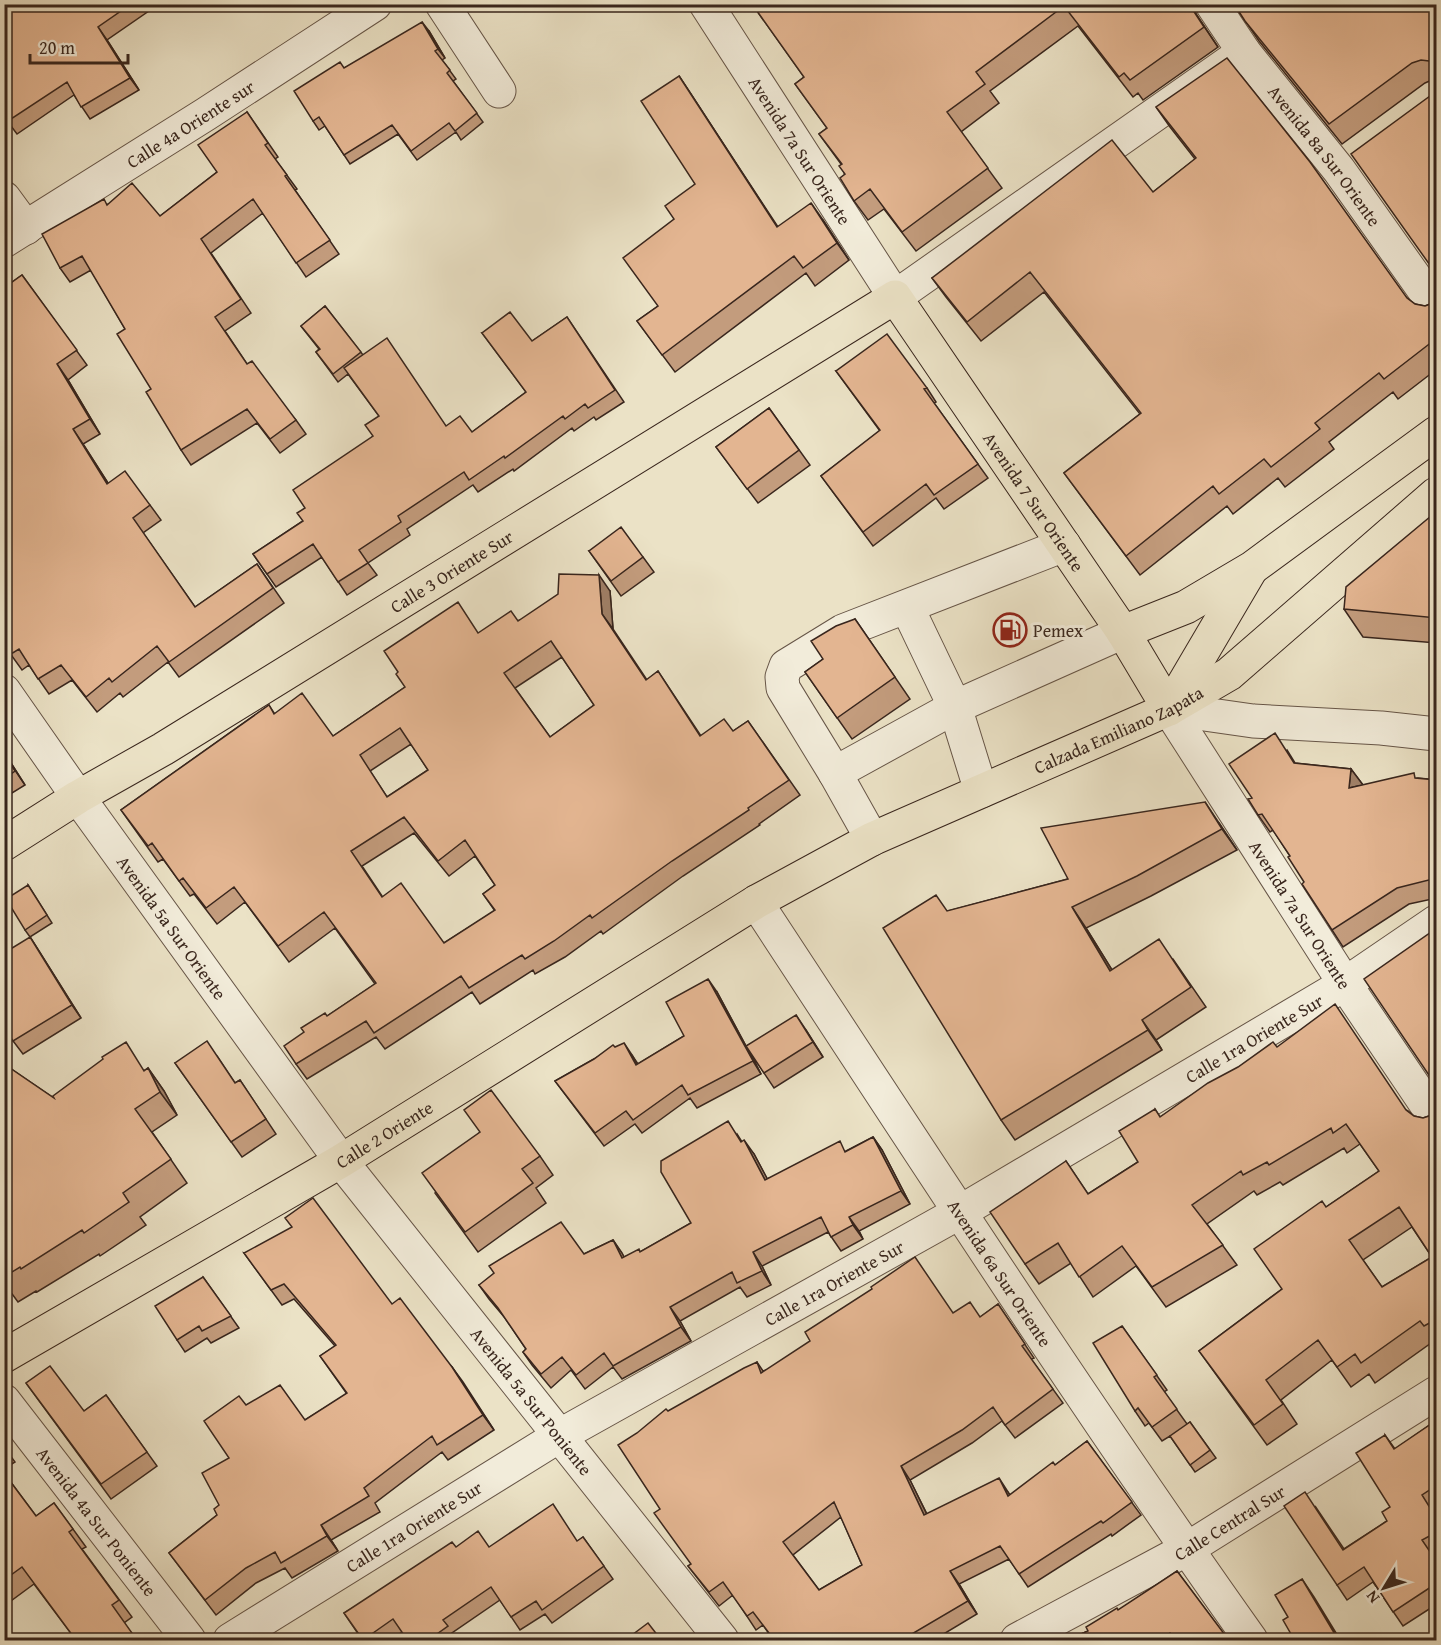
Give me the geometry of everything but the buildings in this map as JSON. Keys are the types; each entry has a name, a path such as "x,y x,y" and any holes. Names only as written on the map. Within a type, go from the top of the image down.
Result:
{"main road":[{"name":"Avenida 7 Sur Oriente","path":"895,297 1123,632 1169,709"},
{"name":"Calle 3 Oriente Sur","path":"4,844 78,797 183,737 895,297"},
{"path":"1123,632 1186,607 1251,568 1437,433"},
{"name":"Calzada Emiliano Zapata","path":"756,902 872,839 1169,709 1228,674 1437,494"},
{"path":"1169,709 1251,568"},
{"name":"Calle 2 Oriente","path":"4,1356 341,1161 756,902"}],"street":[{"path":"442,4 499,92"},
{"name":"Avenida 7a Sur Oriente","path":"706,4 895,297"},
{"name":"Avenida 8a Sur Oriente","path":"1212,4 1244,52 1339,170 1437,308"},
{"name":"Calle 4a Oriente sur","path":"15,234 206,114 367,6"},
{"path":"895,297 1244,52"},
{"path":"1339,170 1365,151"},
{"path":"4,198 15,234"},
{"path":"872,839 783,688 782,677 786,666 843,630 1064,545"},
{"path":"907,607 955,707 981,791"},
{"path":"835,774 955,707 1123,632"},
{"name":"Avenida 5a Sur Oriente","path":"4,691 341,1161"},
{"path":"1169,709 1253,721 1381,728 1437,734"},
{"name":"Avenida 7a Sur Oriente","path":"1169,709 1345,984 1437,1119"},
{"name":"Avenida 6a Sur Oriente","path":"756,902 960,1212 1251,1641"},
{"name":"Calle 1ra Oriente Sur","path":"230,1641 559,1437 960,1212 1345,984 1437,922"},
{"name":"Avenida 5a Sur Poniente","path":"341,1161 722,1641"},
{"name":"Calle Central Sur","path":"1017,1641 1187,1549 1437,1393"},
{"name":"Avenida 4a Sur Poniente","path":"4,1401 189,1641"}],"place":[{"name":"Pemex","path":"1010,630"}]}
